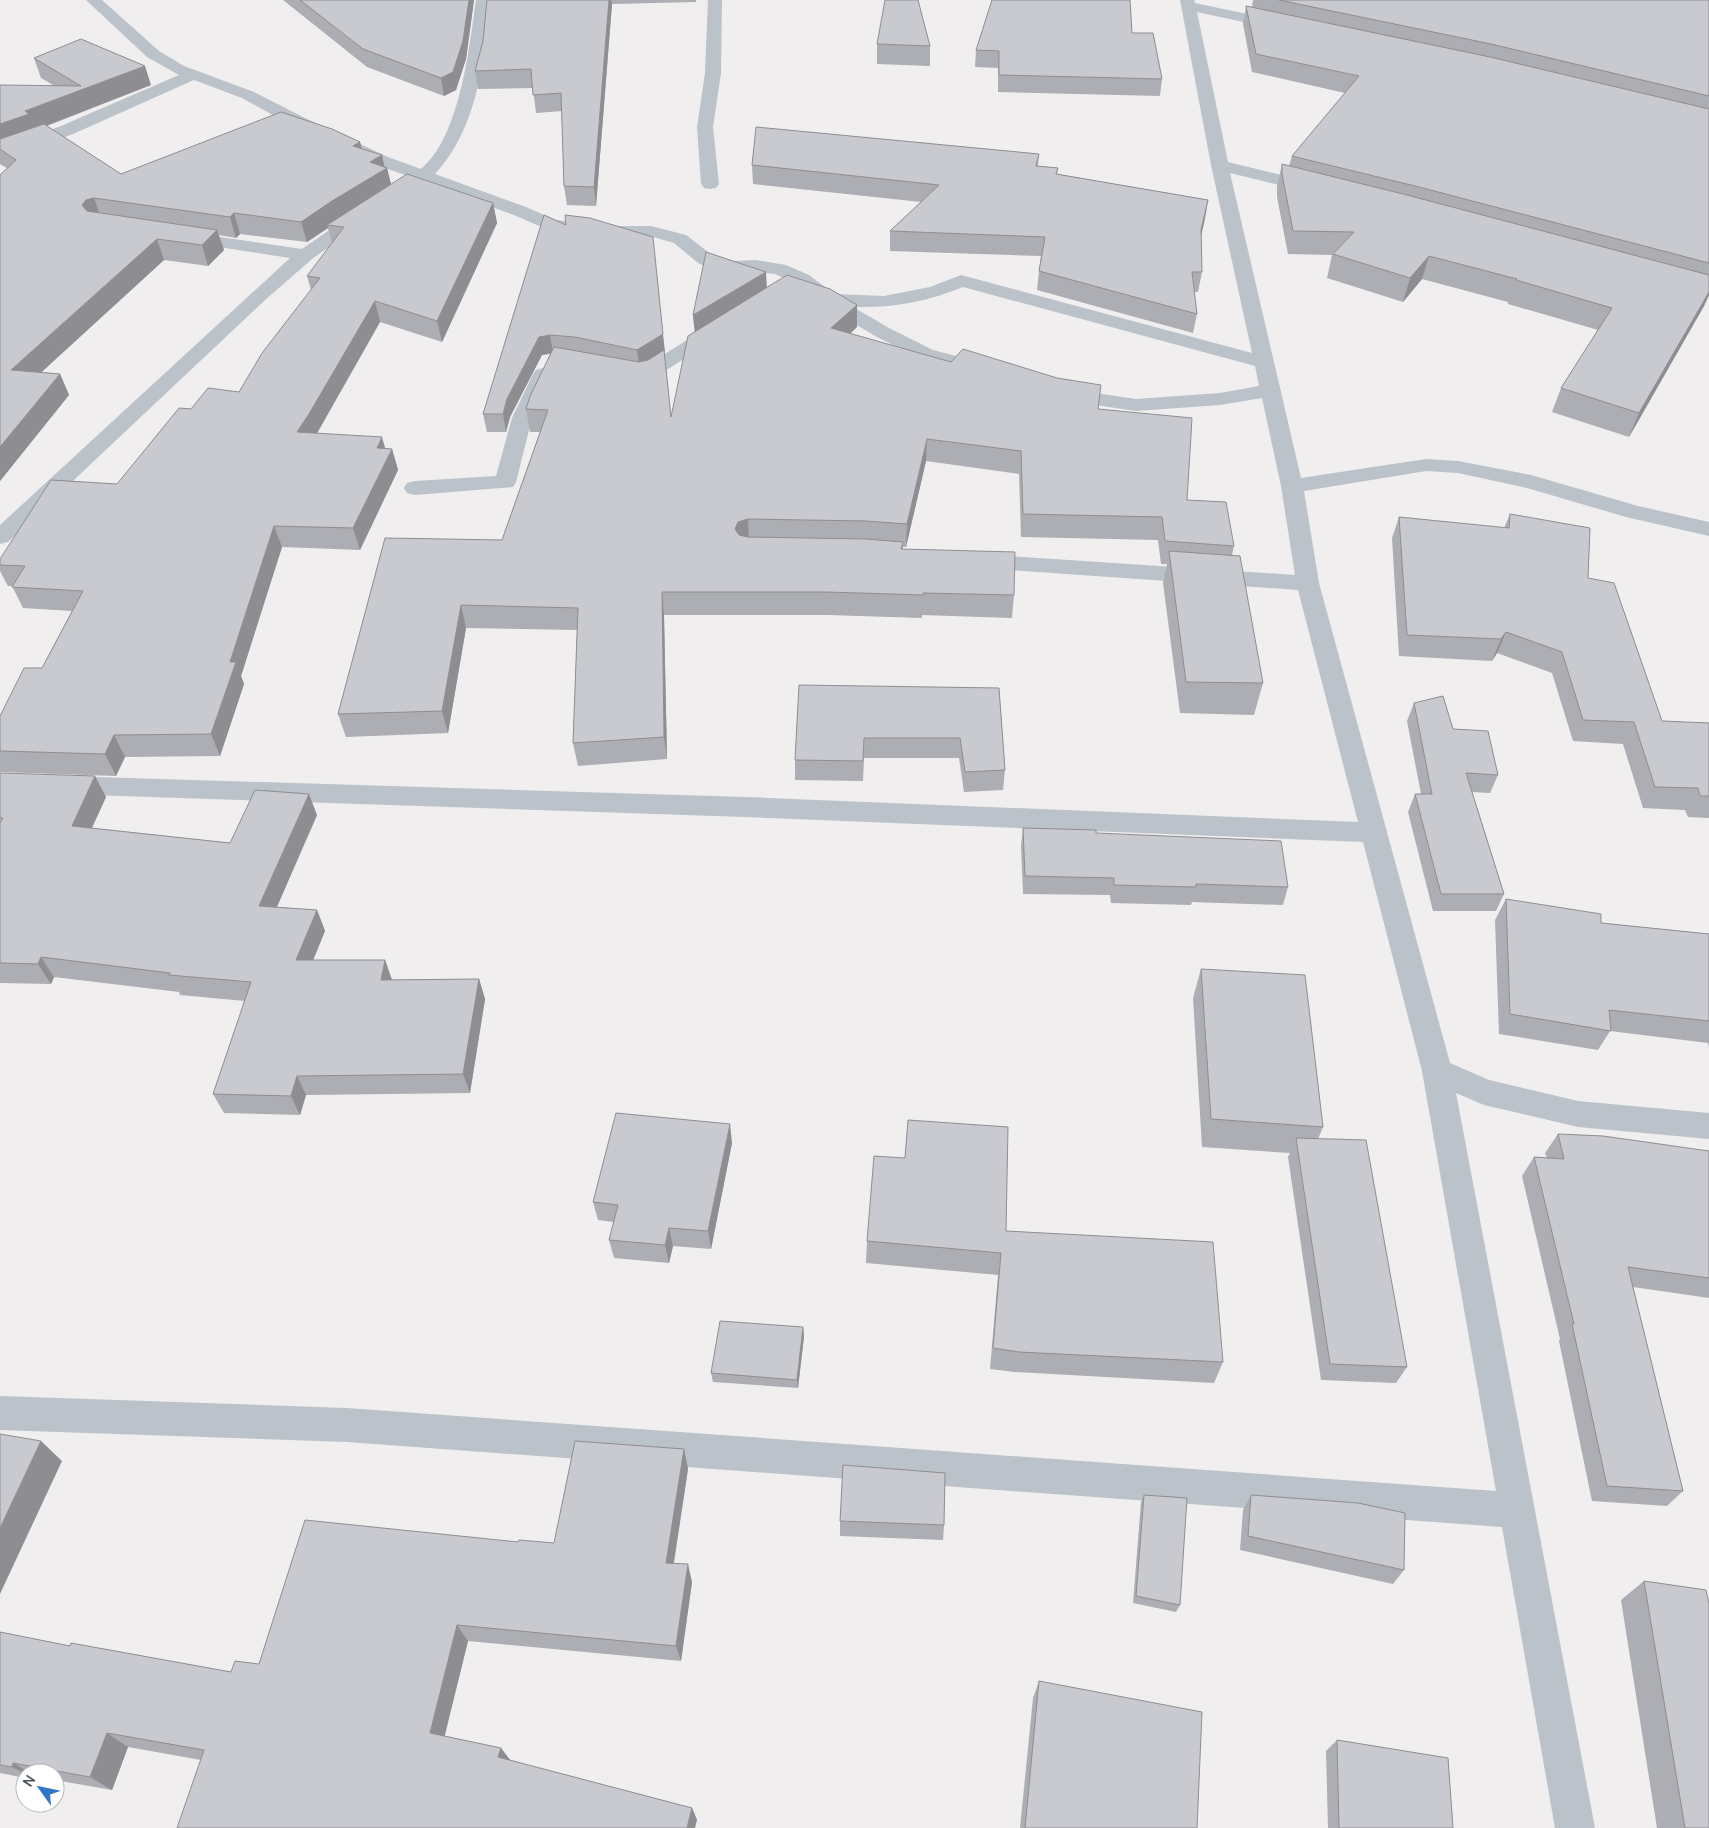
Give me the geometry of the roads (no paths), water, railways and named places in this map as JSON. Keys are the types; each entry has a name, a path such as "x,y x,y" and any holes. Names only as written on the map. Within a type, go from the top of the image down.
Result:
{"street":[{"path":"93,0 153,54 178,69 248,95 297,121 382,161 520,211 552,225 613,231 651,231 680,240 704,259 716,264 734,267 756,266 779,269 802,279 829,300 882,332 926,354 1001,375"},
{"path":"394,196 427,176 456,131 476,59 483,0"},
{"path":"710,184 705,127 712,73 715,0"},
{"path":"1295,28 1188,3 1220,165 1292,486 1308,583 1437,1071 1575,1828"},
{"path":"0,155 67,130 193,75"},
{"path":"1220,165 1333,193"},
{"path":"0,537 257,297 305,255 377,206"},
{"path":"169,235 305,255"},
{"path":"778,293 802,279"},
{"path":"829,300 884,302 935,292 961,281 1264,362"},
{"path":"615,372 642,377 730,322"},
{"path":"415,488 505,482 522,418 549,361 556,362"},
{"path":"1046,390 1136,405 1220,399 1270,390"},
{"path":"1292,486 1418,466 1458,467 1531,482 1634,512 1709,529"},
{"path":"955,560 1308,583"},
{"path":"0,783 736,807 1375,833"},
{"path":"1437,1071 1484,1092 1578,1114 1709,1126"},
{"path":"0,1413 347,1425 1518,1510"}]}
